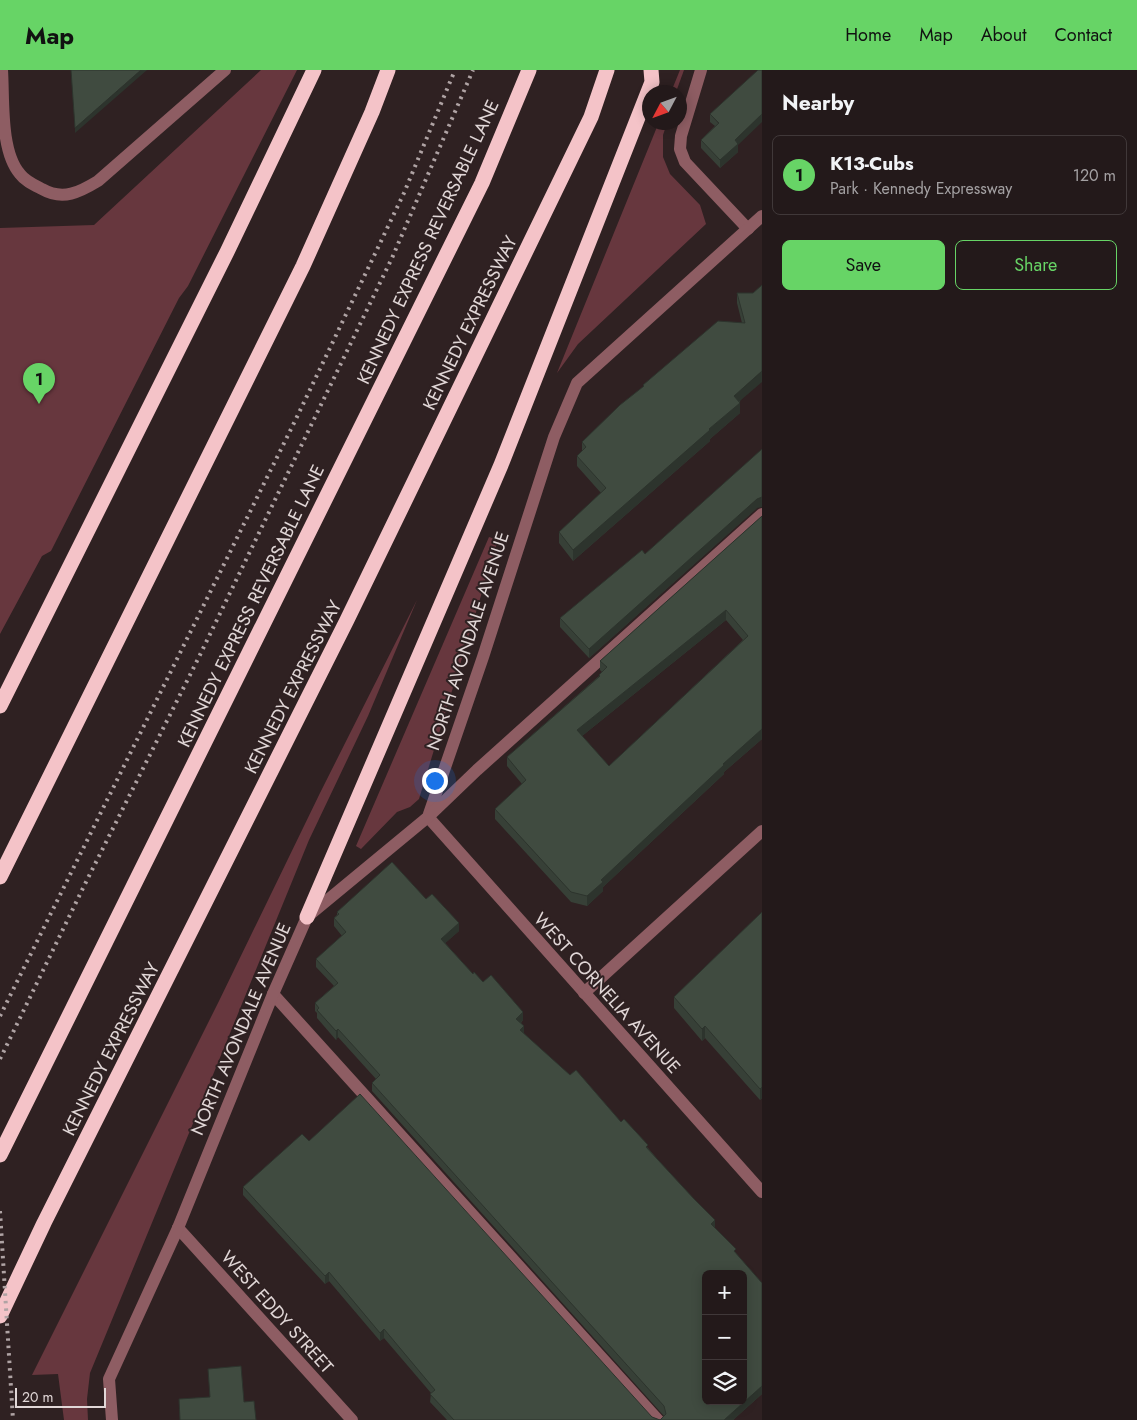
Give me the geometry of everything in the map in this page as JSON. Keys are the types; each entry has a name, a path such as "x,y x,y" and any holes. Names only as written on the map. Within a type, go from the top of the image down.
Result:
{"highway":[{"path":"0,706 223,260 314,70"},
{"path":"0,877 303,266 372,112 388,70"},
{"name":"KENNEDY EXPRESS REVERSABLE LANE","path":"0,1155 477,192 530,70"},
{"name":"KENNEDY EXPRESSWAY","path":"0,1316 44,1223 352,611 591,117 607,70"},
{"path":"307,917 501,465 652,82 651,70"}],"street":[{"path":"2,70 6,134 10,156 20,174 33,185 48,193 64,195 80,192 98,181 225,70"},
{"path":"701,70 681,136 680,149 684,162 748,229 762,216"},
{"name":"NORTH AVONDALE AVENUE","path":"112,1420 110,1379 178,1228 273,994 307,917 428,816 483,657 554,437 577,383 748,229"},
{"path":"428,816 762,514"},
{"name":"WEST CORNELIA AVENUE","path":"428,816 762,1192"},
{"path":"584,993 762,831"},
{"path":"273,994 658,1420"},
{"name":"WEST EDDY STREET","path":"178,1228 352,1420"}],"shaded area":[{"path":"261,70 297,70 51,551 42,556 0,634 0,228 94,225"},
{"path":"680,70 684,70 679,85 674,85"},
{"path":"656,130 665,130 663,157 670,174 700,205 706,224 578,344 557,373"},
{"path":"489,537 498,540 419,799 410,807 397,812 361,849 356,846"},
{"path":"417,600 368,716 309,840 90,1373 87,1399 88,1420 64,1420 58,1374 32,1375"}],"building":[{"path":"71,70 141,70 75,128"},
{"path":"758,70 762,70 762,114 735,140 738,144 720,160 701,140 719,123 710,114"},
{"path":"762,285 762,371 734,396 740,403 573,550 559,532 606,488 577,456 586,447 582,442 620,405 718,321 745,323 737,293 753,293"},
{"path":"762,449 762,497 757,499 589,649 560,618 642,550 645,554"},
{"path":"762,516 762,729 601,880 603,882 587,896 571,892 495,809 526,780 507,757 600,676 607,667 600,661","holes":["726,610 748,636 609,766 577,730"]},
{"path":"392,862 426,899 432,894 459,923 441,939 473,974 474,972 483,982 491,975 523,1012 516,1019 524,1026 520,1030 570,1075 576,1070 621,1122 624,1119 648,1145 646,1147 715,1220 711,1224 736,1249 734,1251 762,1283 762,1386 747,1399 747,1270 702,1270 702,1405 741,1405 724,1420 660,1420 666,1414 664,1406 372,1083 380,1075 338,1029 336,1031 317,1010 319,1008 315,1003 338,983 316,959 346,932 334,918 339,914 337,912"},
{"path":"762,912 762,1087 760,1089 705,1026 702,1029 674,997"},
{"path":"360,1094 652,1417 660,1420 454,1420 430,1394 435,1390 384,1329 380,1333 329,1272 325,1276 243,1187 302,1134 309,1141"},
{"path":"241,1366 244,1402 254,1401 256,1420 180,1420 179,1399 210,1397 208,1369"}],"railway":[{"path":"0,1016 296,419 404,193 455,70"},
{"path":"0,1059 199,657 392,258 473,70"},
{"path":"0,1211 13,1420"}],"place":[{"name":"K13-Cubs","path":"39,404"}]}
